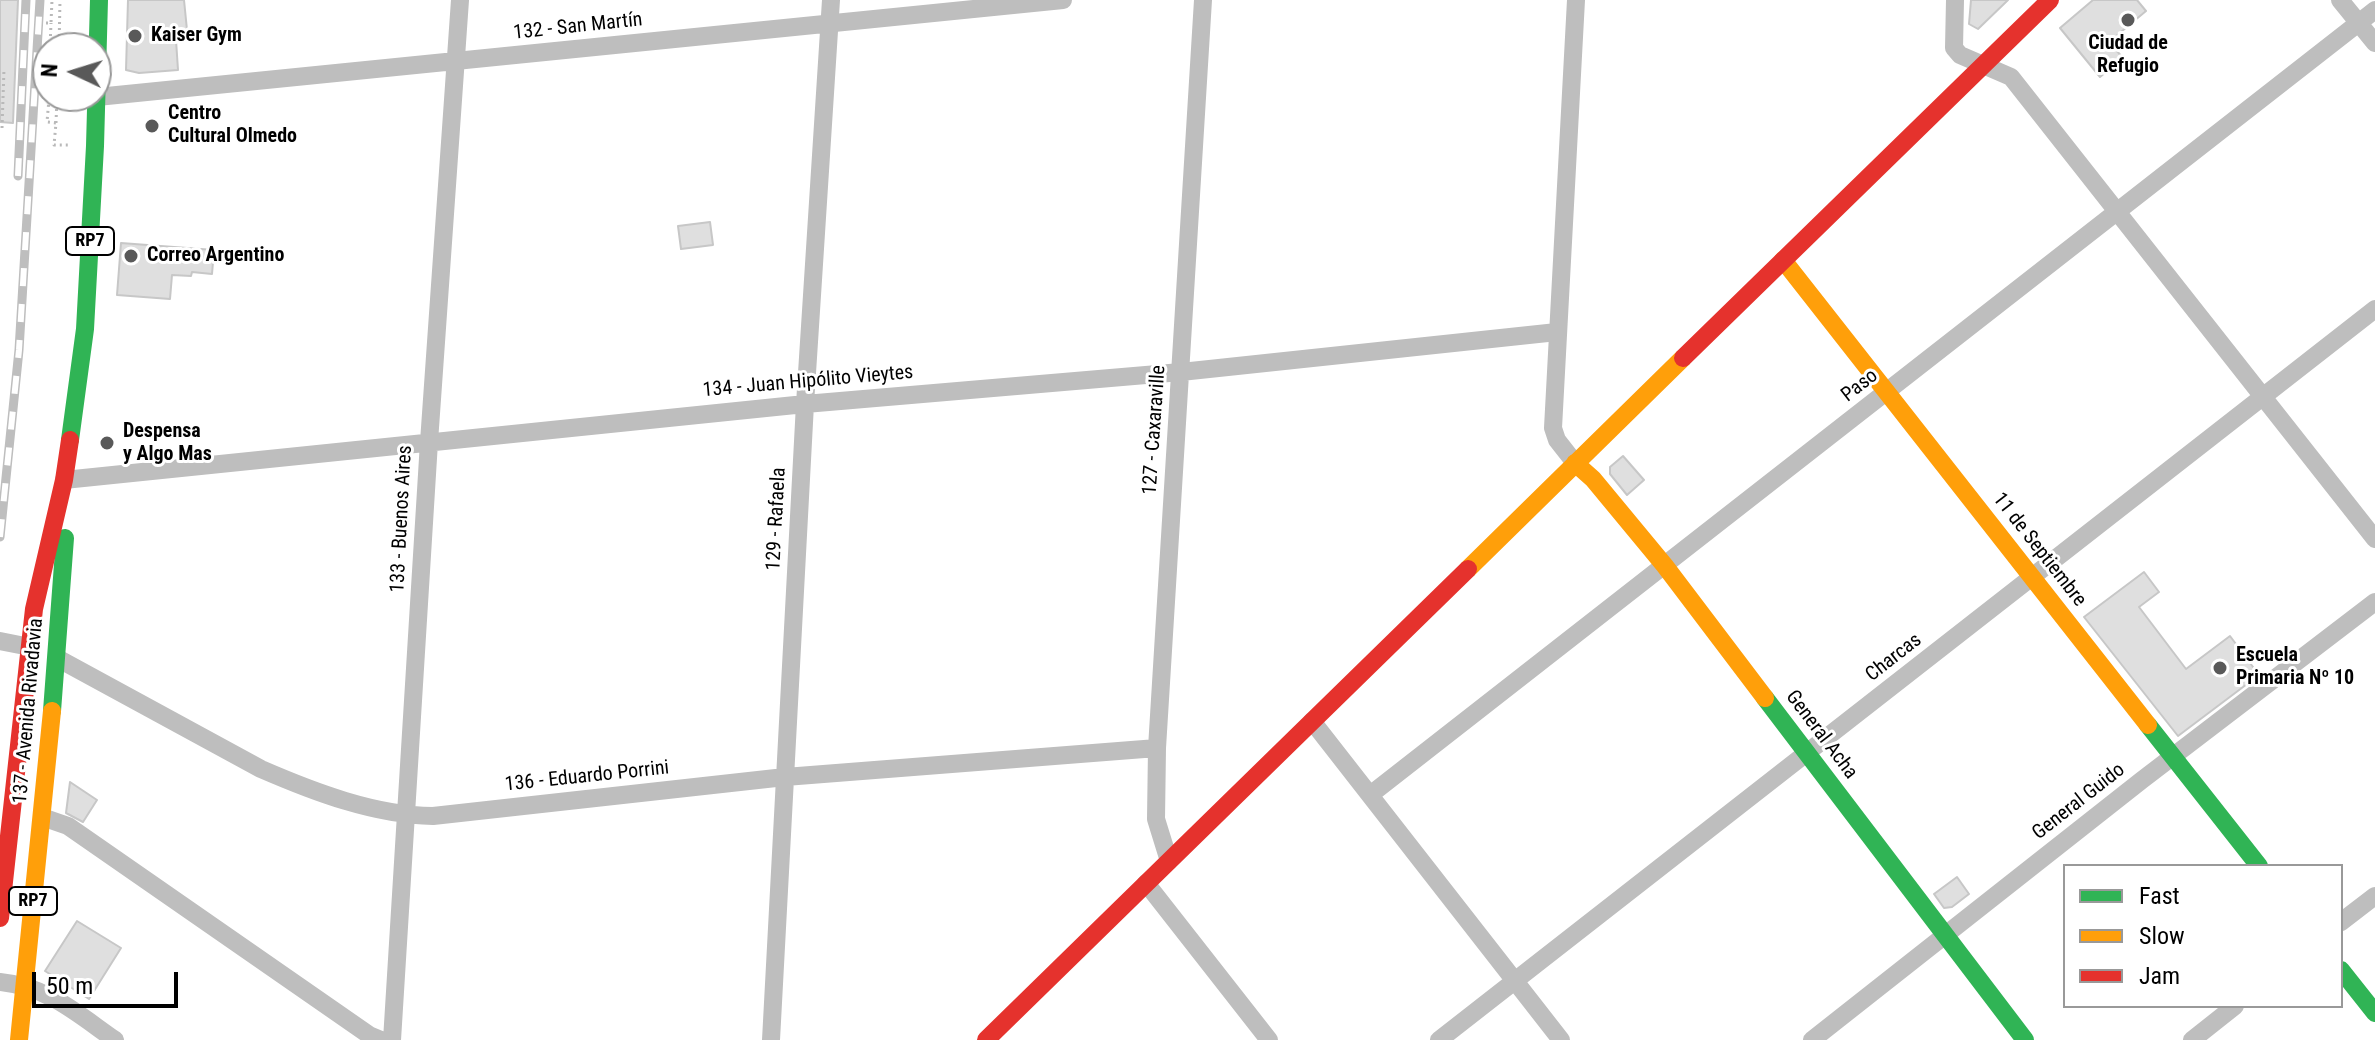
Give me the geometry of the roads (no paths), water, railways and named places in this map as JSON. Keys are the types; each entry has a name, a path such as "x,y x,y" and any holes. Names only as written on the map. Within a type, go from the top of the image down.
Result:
{"main road":[{"name":"137 - Avenida Rivadavia","path":"98,32 99,0"},
{"path":"986,1040 2050,0"},
{"name":"137 - Avenida Rivadavia","path":"0,918 34,609 64,480 85,329 96,112"},
{"name":"11 de Septiembre","path":"1783,260 2257,864"},
{"name":"General Acha","path":"1575,463 1593,479 1665,566 2025,1040"},
{"name":"137 - Avenida Rivadavia","path":"19,1040 57,658 65,553 64,480"},
{"path":"2343,973 2375,1013"}],"street":[{"name":"133 - Buenos Aires","path":"392,1040 460,0"},
{"name":"129 - Rafaela","path":"771,1040 805,404 831,0"},
{"name":"132 - San Martín","path":"112,96 1063,0"},
{"name":"127 - Caxaraville","path":"1169,861 1156,819 1157,748 1203,0"},
{"path":"1575,463 1557,440 1553,428 1576,0"},
{"path":"1955,0 1954,48 1960,55 2011,77 2375,539"},
{"path":"2340,0 2375,43"},
{"name":"Paso","path":"1370,795 2375,10"},
{"name":"Charcas","path":"1439,1040 2375,309"},
{"name":"134 - Juan Hipólito Vieytes","path":"64,480 805,404 1181,372 1557,332"},
{"name":"General Guido","path":"1812,1040 2375,602"},
{"path":"0,641 30,647"},
{"name":"136 - Eduardo Porrini","path":"57,658 261,769 293,783 407,815 433,816 785,777 1157,748"},
{"path":"1312,721 1561,1040"},
{"path":"42,817 68,826 369,1035 381,1040"},
{"path":"1146,883 1269,1040"},
{"path":"2343,920 2375,896"},
{"path":"0,982 24,984 46,993 115,1040"},
{"path":"2192,1040 2232,1008"}],"railway":[{"path":"18,176 26,0"},
{"path":"0,537 19,350 40,0"}],"place":[{"name":"Ciudad de Refugio","path":"2128,20"},
{"name":"Kaiser Gym","path":"135,36"},
{"name":"Centro Cultural Olmedo","path":"152,126"},
{"name":"Correo Argentino","path":"131,256"},
{"name":"Despensa y Algo Mas","path":"107,443"},
{"name":"Escuela Primaria Nº 10","path":"2220,668"}]}
